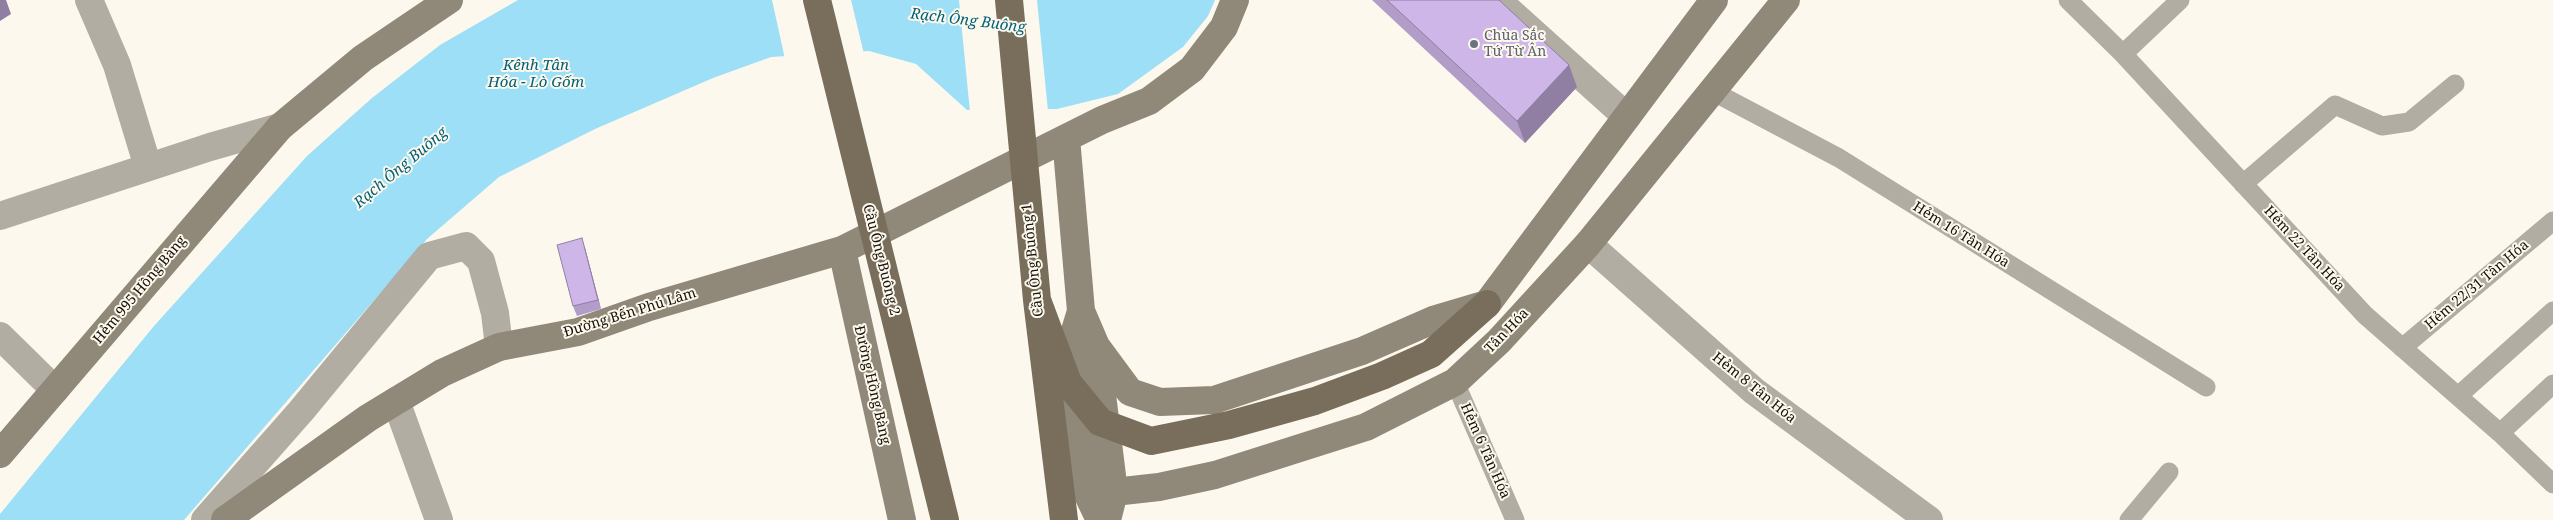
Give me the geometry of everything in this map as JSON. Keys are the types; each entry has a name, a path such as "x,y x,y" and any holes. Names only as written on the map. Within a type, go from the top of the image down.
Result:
{"main road":[{"name":"Cầu Ông Buông 2","path":"818,0 944,520"},
{"name":"Cầu Ông Buông 1","path":"1009,0 1037,300 1064,520"},
{"path":"1037,300 1068,384 1100,422 1151,441 1229,425 1315,401 1382,376 1432,354 1487,304"}],"street":[{"path":"89,0 116,65 148,167"},
{"name":"Hẻm 995 Hồng Bàng","path":"0,454 280,128 363,58 449,0"},
{"name":"Đường Bến Phú Lâm","path":"225,520 368,418 442,373 499,347 578,332 658,304 842,250 1066,138 1149,101 1192,69 1224,27 1235,0"},
{"path":"1498,0 1627,117"},
{"path":"1066,138 1081,311 1096,346 1130,392 1160,402 1214,400 1362,351 1433,320 1487,304 1714,0"},
{"name":"Tân Hóa","path":"1114,492 1159,487 1214,475 1366,428 1455,382 1499,341 1588,244 1786,0"},
{"name":"Hẻm 995 Hồng Bàng","path":"0,216 210,146 280,128"},
{"name":"Hẻm 8 Tân Hóa","path":"1588,244 1754,391 1929,520"},
{"path":"205,520 301,411 429,256 466,246 481,261 495,313 499,347"},
{"name":"Đường Hồng Bàng","path":"842,250 902,520"},
{"path":"1081,311 1070,348 1088,495 1100,520"},
{"path":"0,336 55,390"},
{"path":"1096,346 1114,492 1107,520"},
{"path":"396,402 439,520"}],"lane":[{"name":"Hẻm 22 Tân Hóa","path":"2068,0 2123,54 2365,315 2500,433 2553,484"},
{"path":"2123,54 2180,0"},
{"path":"2243,184 2336,105 2382,126 2410,122 2455,84"},
{"name":"Hẻm 16 Tân Hóa","path":"1712,90 1839,158 2206,386"},
{"name":"Hẻm 22/31 Tân Hóa","path":"2402,348 2553,221"},
{"path":"2458,396 2553,311"},
{"name":"Hẻm 6 Tân Hóa","path":"1455,382 1516,520"},
{"path":"2500,433 2553,384"},
{"path":"2129,520 2169,472"}],"water":[{"name":"Kênh Tân Hóa - Lò Gốm","path":"518,0 1215,0 1208,16 1183,47 1118,94 1057,109 967,110 916,64 869,51 771,57 713,78 595,129 499,177 427,239 184,520 0,520 0,514 154,326 307,156 372,98 440,45"}],"pier":[{"path":"772,0 851,0 864,54 785,59"},
{"path":"959,0 1037,0 1048,111 970,112"}],"building":[{"name":"Chùa Sắc Tứ Từ Ân","path":"1387,0 1499,0 1569,65 1517,121"},
{"path":"582,238 598,300 573,306 557,245"}],"place":[{"name":"Chùa Sắc Tứ Từ Ân","path":"1474,44"}],"water label":[{"name":"Rạch Ông Buông","path":"968,21"},
{"name":"Rạch Ông Buông","path":"401,168"}]}
